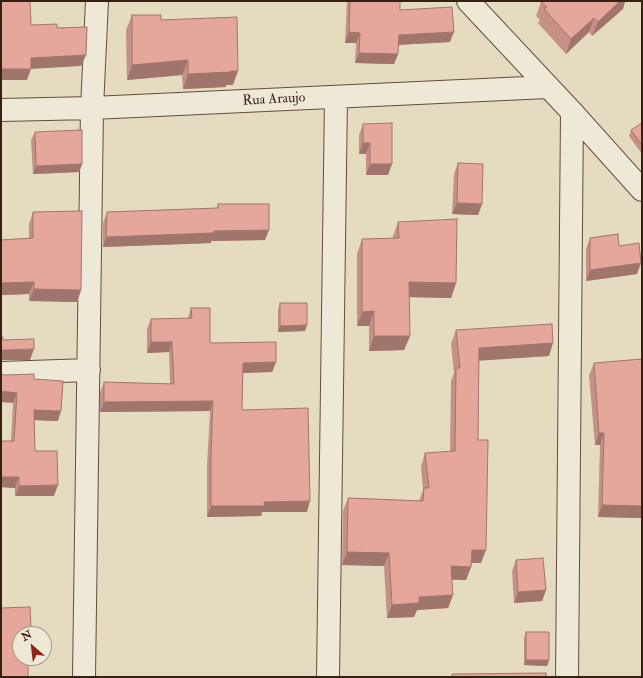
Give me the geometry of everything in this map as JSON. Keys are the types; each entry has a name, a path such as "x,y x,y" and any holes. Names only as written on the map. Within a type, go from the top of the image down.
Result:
{"street":[{"path":"84,677 92,108 97,1"},
{"path":"468,1 572,112 642,190"},
{"name":"Rua Araujo","path":"1,110 92,108 548,87"},
{"path":"328,677 336,97"},
{"path":"567,677 572,112"},
{"path":"1,373 89,370"}],"building":[{"path":"1,1 30,1 31,25 57,24 57,28 87,27 86,55 31,58 31,69 1,69"},
{"path":"350,1 400,1 400,10 452,7 454,32 399,35 398,54 359,53 360,33 349,32"},
{"path":"620,1 598,22 594,18 571,39 544,9 547,7 541,2"},
{"path":"132,15 161,15 161,20 237,17 238,71 188,74 188,60 132,65"},
{"path":"392,123 392,164 370,164 370,143 363,143 363,124"},
{"path":"642,123 642,145 631,130"},
{"path":"82,130 82,164 36,166 35,132"},
{"path":"458,163 483,164 482,204 457,203"},
{"path":"218,204 269,204 269,230 214,231 214,233 106,237 107,212 218,208"},
{"path":"82,211 81,290 34,289 34,282 1,283 1,240 33,238 33,212"},
{"path":"457,219 456,283 409,282 410,336 374,336 374,311 362,312 362,239 399,238 398,222"},
{"path":"618,234 619,246 639,243 641,263 590,270 590,238"},
{"path":"280,303 307,303 307,325 280,326"},
{"path":"191,308 210,308 210,343 276,342 276,362 243,363 242,410 308,408 310,501 264,502 265,506 211,506 213,401 104,402 104,382 174,384 172,342 151,342 151,319 192,318"},
{"path":"552,324 553,343 479,348 478,440 488,440 486,550 472,550 471,567 451,566 453,595 419,597 419,603 392,605 389,553 347,552 348,498 423,501 424,488 429,488 425,453 455,451 456,368 460,368 456,330"},
{"path":"1,337 3,337 3,340 34,339 34,349 1,351"},
{"path":"642,359 642,506 602,505 604,433 599,433 594,363"},
{"path":"1,374 34,374 34,379 63,381 61,411 34,410 35,451 57,451 58,485 19,486 19,477 1,477 1,441 14,441 17,393 1,391"},
{"path":"543,558 546,590 518,592 516,560"},
{"path":"30,607 31,626 12,626 12,666 28,666 28,677 1,677 1,608"},
{"path":"526,632 549,632 549,660 526,660"},
{"path":"546,673 546,677 452,677 452,674"}]}
